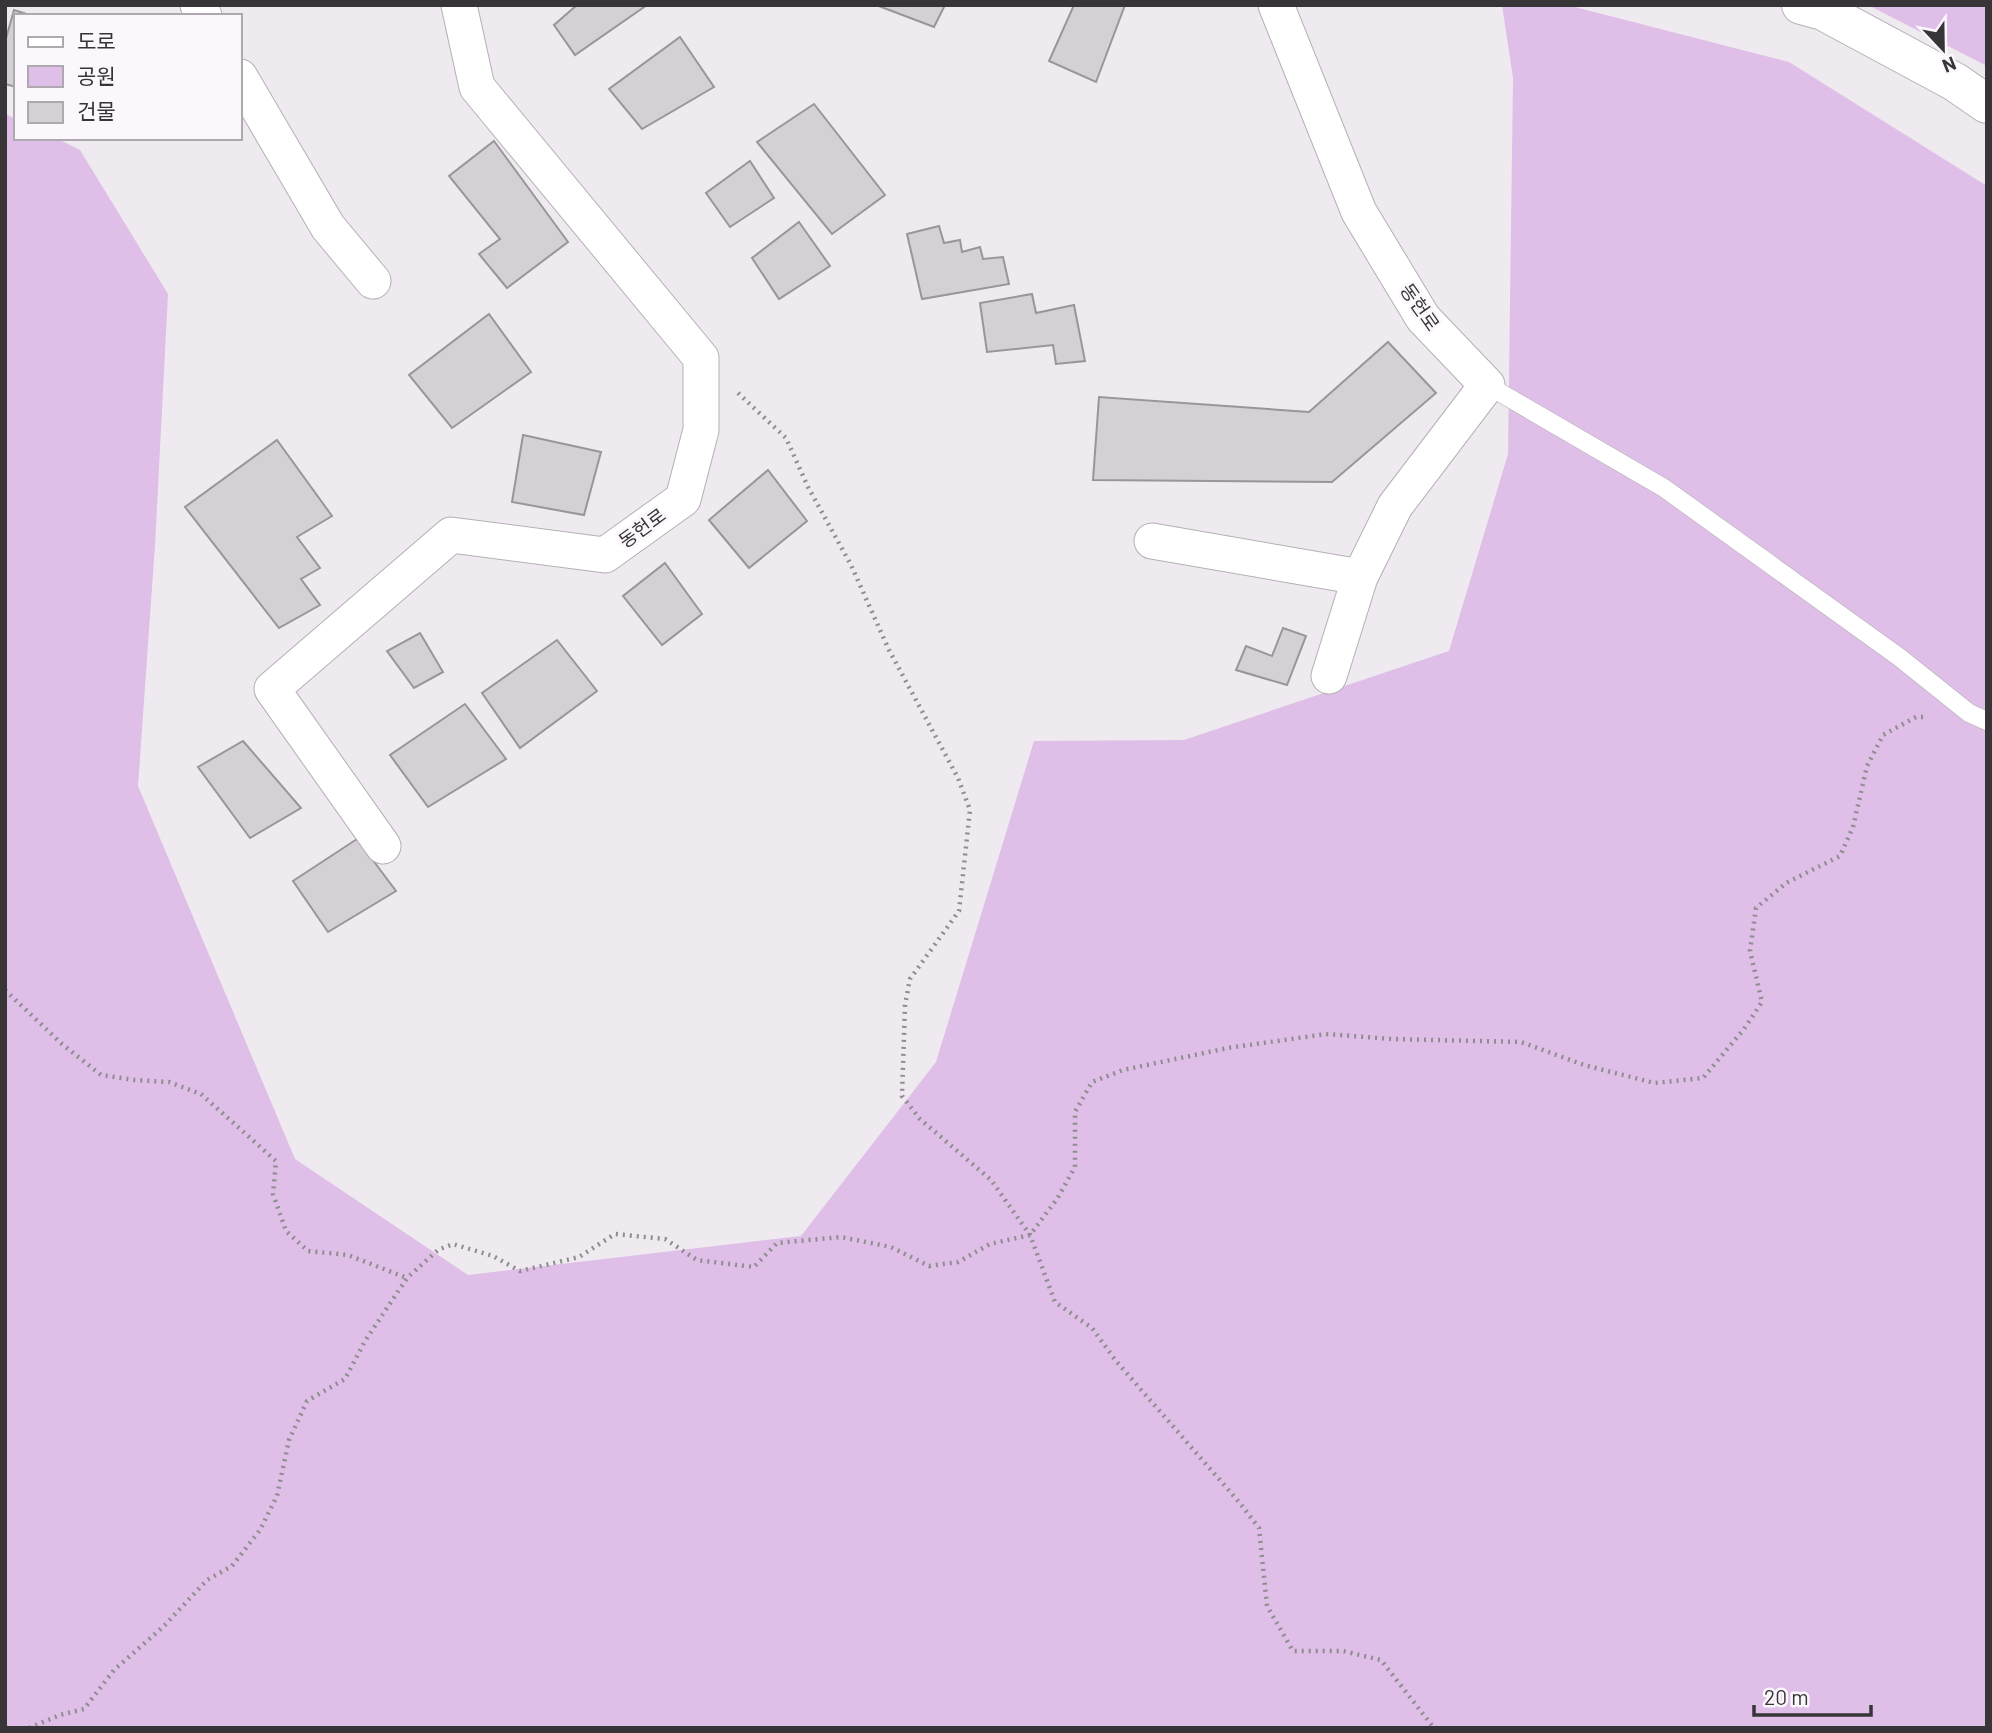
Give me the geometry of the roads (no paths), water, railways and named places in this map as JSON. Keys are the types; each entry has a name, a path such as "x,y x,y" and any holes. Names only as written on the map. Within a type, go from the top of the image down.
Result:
{"street":[{"name":"동헌로","path":"383,846 272,689 451,535 606,555 683,499 701,430 701,358 477,87 459,5"},
{"name":"동헌로","path":"1276,5 1359,212 1423,318 1488,384"},
{"path":"1801,5 1823,11 1955,82 1987,104"},
{"path":"242,80 328,227 373,281"},
{"path":"1329,676 1360,577 1395,506 1488,384"},
{"path":"1152,541 1360,577"}],"lane":[{"path":"1488,384 1664,488 1899,657 1969,713 1987,721"}]}
